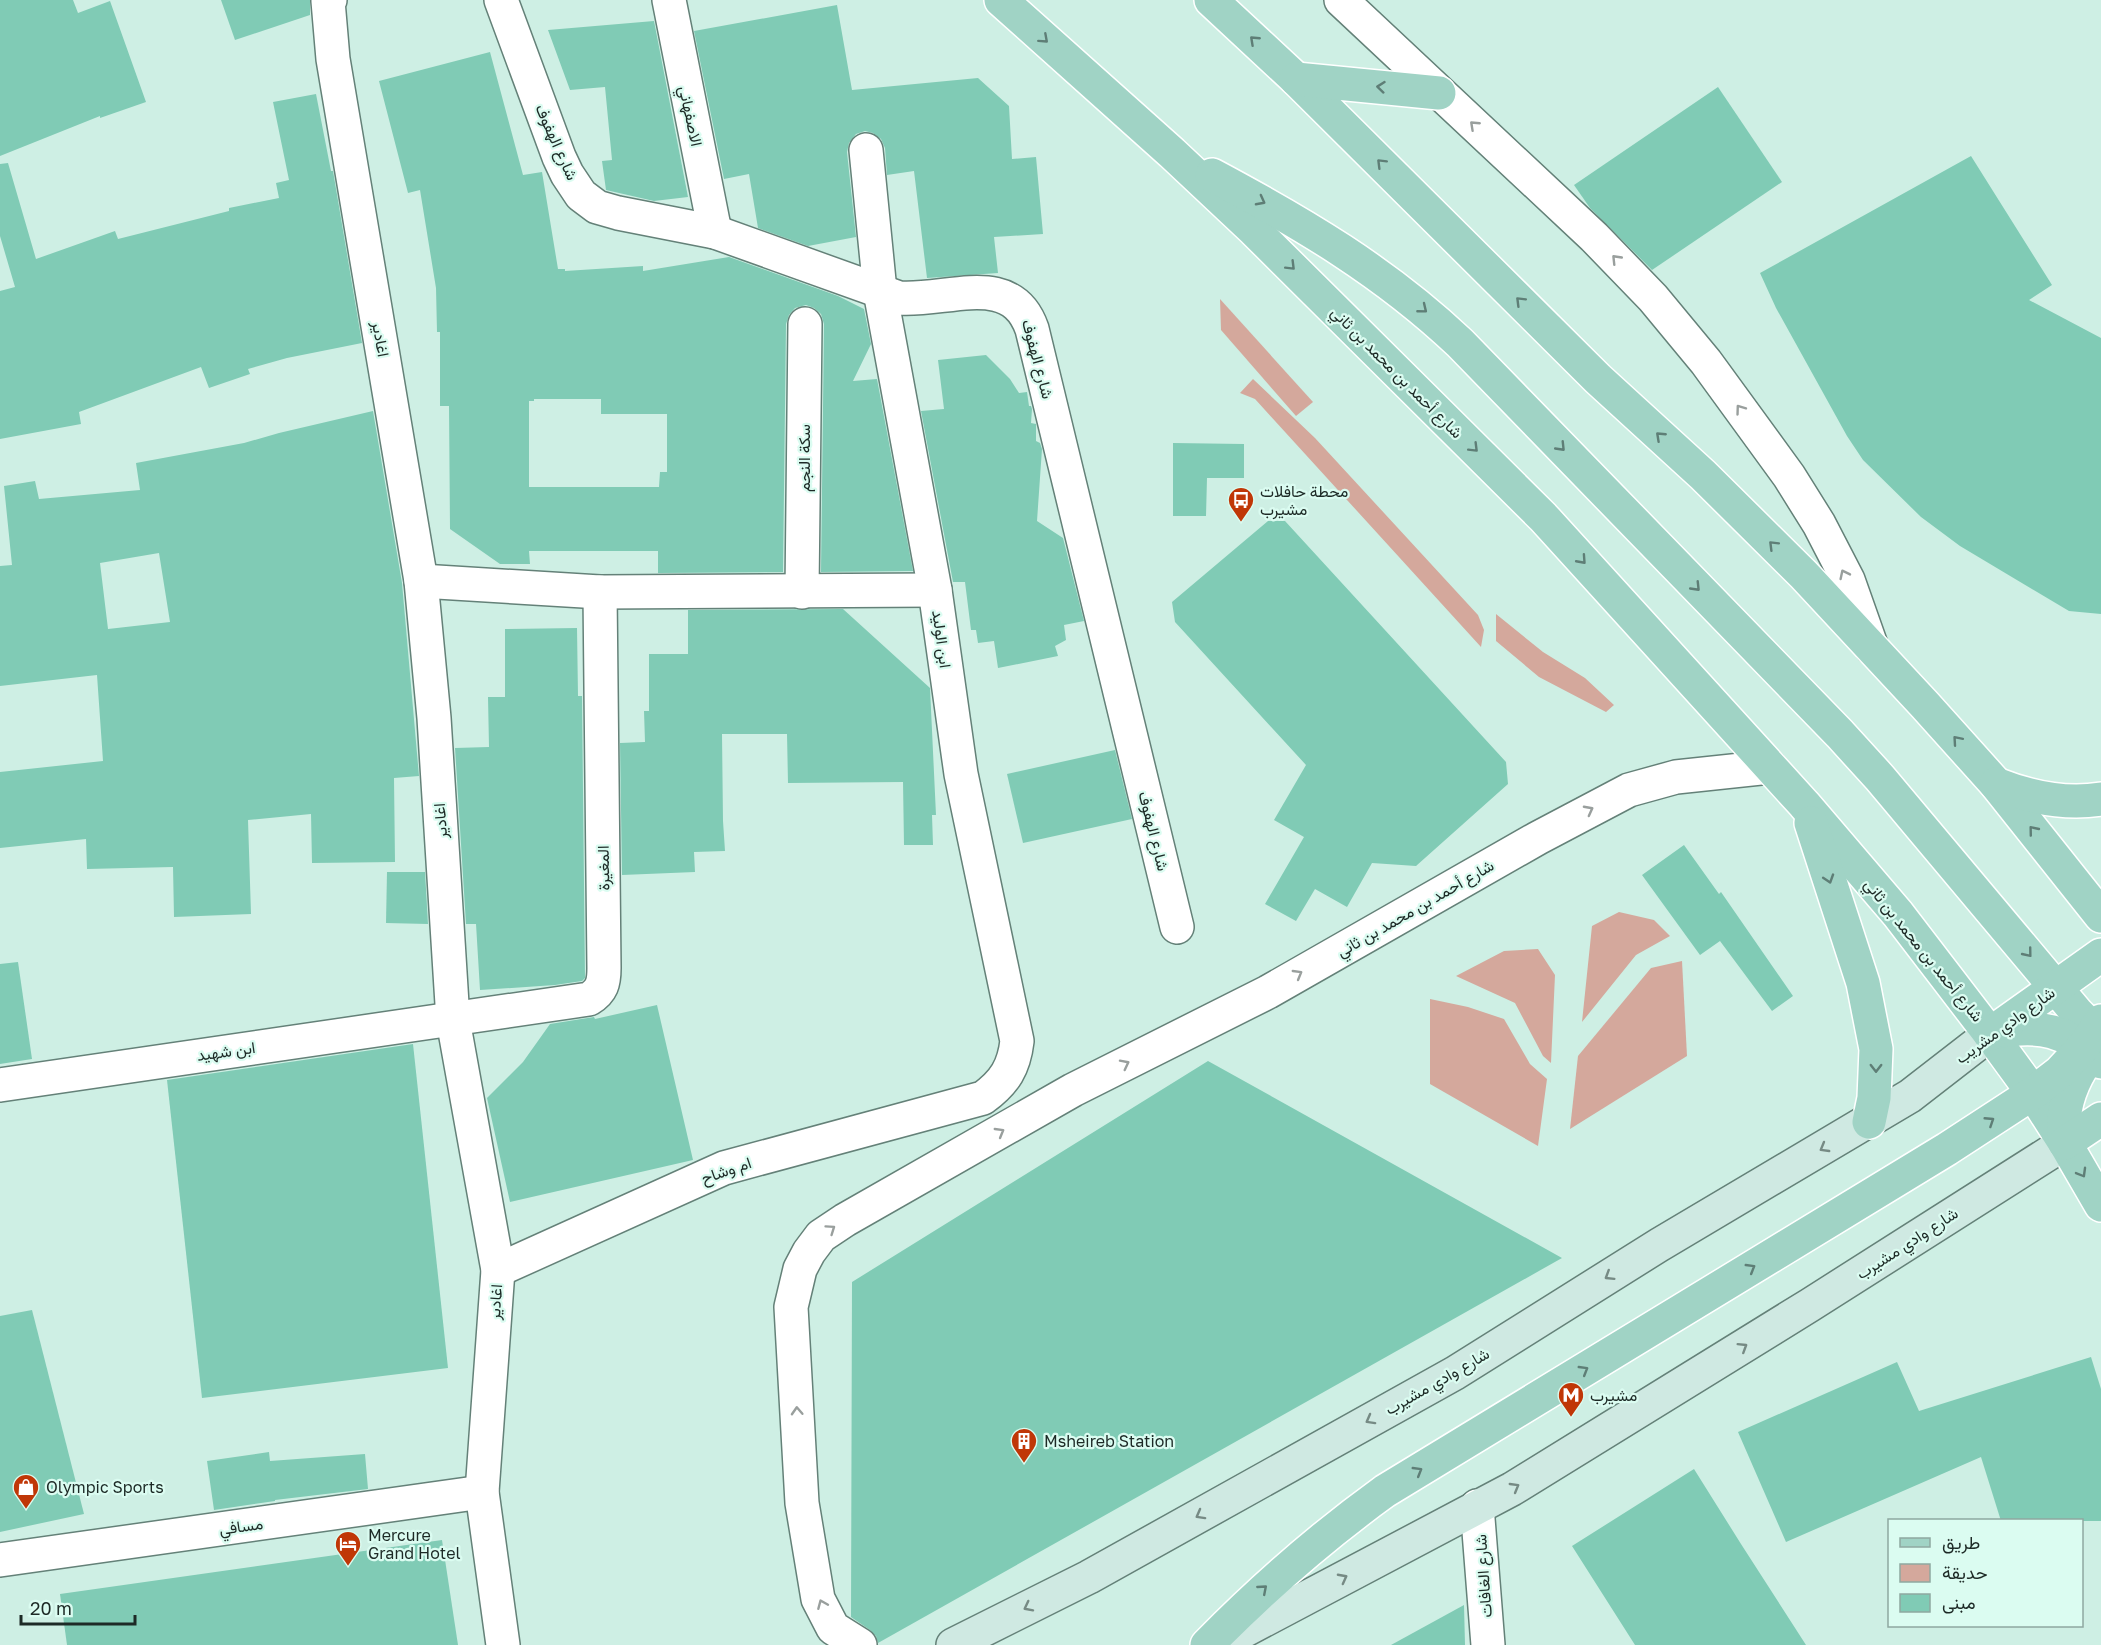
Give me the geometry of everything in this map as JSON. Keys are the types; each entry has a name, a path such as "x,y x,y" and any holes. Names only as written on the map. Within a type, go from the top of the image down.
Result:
{"main road":[{"name":"شارع أحمد بن محمد بن ثاني","path":"1000,0 1172,153 1254,230 1543,517 1804,804 1898,914 2033,1093 2101,1205"},
{"path":"1211,0 1296,79 1598,379 1728,500 1804,575 1996,784 2101,916"},
{"path":"1296,79 1439,93"},
{"path":"1172,153 1278,210 1340,248 1393,285 1453,336 1880,778 2056,988 2096,1042"},
{"path":"1996,784 2019,793 2043,798 2068,801 2101,799"},
{"path":"1804,804 1863,983 1876,1049 1875,1090 1869,1122"},
{"name":"شارع وادي مشريب","path":"1990,1034 2101,955"},
{"path":"1990,1034 2005,1030 2042,1030 2096,1042"},
{"path":"1207,1645 1293,1562 1385,1491 1947,1149 2033,1093 2096,1042"},
{"path":"2096,1042 2073,1083 2068,1098 2063,1123 2065,1143 2101,1119"}],"street":[{"name":"اغادير","path":"329,0 333,59 421,581 434,718 453,1020 498,1270 482,1492 503,1645"},
{"name":"شارع الهفوف","path":"501,0 559,157 581,195 597,207 715,232 899,298 913,299 990,292 1012,300 1029,318 1177,927"},
{"name":"الاصفهاني","path":"669,0 715,232"},
{"path":"1341,0 1594,237 1653,298 1706,362 1789,476 1819,524 1848,580 1872,648"},
{"name":"ابن الوليد","path":"866,150 880,291 935,590 961,774 1017,1041 1015,1058 998,1088 983,1098 967,1103"},
{"name":"سكة النجم","path":"802,592 805,324"},
{"path":"421,581 600,592 935,590"},
{"name":"المغيرة","path":"453,1020 589,999 599,993 604,983 600,592"},
{"name":"شارع أحمد بن محمد بن ثاني","path":"860,1645 833,1628 818,1599 802,1503 791,1307 800,1269 821,1236 845,1220 1073,1090 1268,992 1538,838 1629,790 1677,777 1770,767"},
{"name":"ابن شهيد","path":"0,1085 453,1020"},
{"name":"شارع وادي مشريب","path":"1910,1096 1990,1034"},
{"name":"شارع وادي مشيرب","path":"953,1645 1089,1577 1455,1373 1659,1245 1910,1096"},
{"name":"ام وشاح","path":"498,1270 724,1168 967,1103"},
{"name":"شارع وادي مشيرب","path":"1217,1645 1512,1489 1703,1372 2065,1143"},
{"name":"مسافي","path":"0,1560 482,1492"},
{"name":"شارع الغافات","path":"1477,1506 1488,1645"}],"green space":[{"path":"1220,299 1313,402 1296,416 1221,330"},
{"path":"1253,379 1315,438 1478,615 1484,630 1481,647 1255,399 1240,393"},
{"path":"1496,614 1543,652 1585,678 1614,705 1606,712 1539,677 1496,641"},
{"path":"1619,912 1654,920 1670,936 1636,955 1582,1022 1592,926"},
{"path":"1538,949 1555,975 1551,1063 1543,1056 1515,1003 1456,976 1504,951"},
{"path":"1682,961 1687,1056 1570,1129 1578,1056 1651,968"},
{"path":"1430,999 1468,1007 1504,1019 1530,1064 1547,1079 1538,1146 1430,1084"}],"building":[{"path":"0,0 73,0 78,13 110,1 146,102 100,118 100,116 0,156"},
{"path":"221,0 310,0 310,15 235,40"},
{"path":"837,5 852,90 978,78 1009,106 1012,159 1036,157 1043,234 994,237 998,273 927,278 914,171 887,175 885,148 881,139 873,133 865,131 856,134 849,143 847,152 856,237 808,246 758,228 749,174 724,179 694,31"},
{"path":"654,21 688,197 654,201 606,190 602,161 612,160 605,87 570,90 548,30"},
{"path":"490,52 523,175 542,172 558,269 565,269 565,271 643,266 643,271 729,257 838,296 864,309 871,344 853,381 877,379 913,571 821,572 824,324 821,314 806,305 795,308 786,324 783,572 658,573 658,551 529,551 530,564 500,564 450,529 449,406 440,406 440,332 437,332 436,288 420,190 408,193 379,81","holes":["534,399 601,399 601,414 667,414 667,472 660,472 659,487 529,487 529,401 534,401"]},
{"path":"1718,87 1782,182 1652,270 1590,208 1574,185"},
{"path":"316,94 331,171 333,171 362,343 287,358 248,369 250,374 209,388 201,367 79,412 81,424 0,439 0,291 15,287 0,236 0,164 8,163 36,259 115,231 118,239 229,211 229,208 279,198 276,183 289,180 273,102"},
{"path":"1971,156 2052,285 2029,300 2101,338 2101,614 2069,611 1960,546 1921,517 1863,460 1847,436 1776,308 1760,273"},
{"path":"986,355 1010,379 1019,393 1027,392 1029,406 1032,409 1031,423 1036,424 1036,441 1040,443 1042,449 1037,521 1063,538 1084,621 1064,625 1066,640 1055,646 1058,656 998,668 994,641 978,643 976,630 971,630 965,582 953,582 921,411 944,409 938,360"},
{"path":"373,411 402,583 419,776 394,778 395,862 312,863 311,814 248,820 251,914 174,917 173,867 87,869 86,839 0,848 0,772 103,761 97,675 0,686 0,566 12,565 4,486 35,481 39,499 140,490 136,463 244,443","holes":["159,553 170,622 108,629 100,563"]},
{"path":"1173,443 1244,444 1244,478 1207,478 1206,516 1173,516"},
{"path":"1268,521 1285,521 1506,762 1508,784 1416,866 1372,863 1347,907 1315,889 1296,921 1265,904 1304,837 1274,820 1306,765 1175,622 1172,602"},
{"path":"843,609 930,688 936,815 932,815 933,845 904,845 903,782 788,783 787,734 722,734 725,851 694,852 695,872 622,875 620,743 645,742 644,711 649,711 649,654 688,654 688,610"},
{"path":"577,628 578,696 582,696 585,978 582,981 555,985 480,990 476,924 466,924 455,748 489,747 488,697 505,697 505,629"},
{"path":"1115,750 1132,819 1023,843 1007,774"},
{"path":"1684,845 1719,894 1721,892 1793,996 1772,1011 1720,941 1700,955 1642,875"},
{"path":"387,872 425,872 428,924 386,923"},
{"path":"18,962 32,1059 0,1064 0,964"},
{"path":"657,1005 693,1160 510,1202 487,1098 523,1062 550,1024 594,1017 595,1019"},
{"path":"413,1044 448,1368 202,1398 167,1080"},
{"name":"Msheireb Station","path":"1208,1061 1562,1258 878,1643 876,1636 870,1630 851,1617 852,1282"},
{"path":"32,1310 84,1514 0,1532 0,1316"},
{"path":"2091,1357 2101,1389 2101,1521 2000,1519 1981,1457 1786,1542 1738,1432 1897,1362 1919,1411"},
{"path":"269,1452 270,1461 365,1454 368,1489 214,1510 207,1461"},
{"path":"1694,1469 1806,1645 1635,1645 1572,1546"},
{"name":"Mercure Grand Hotel","path":"442,1540 458,1645 67,1645 60,1594"},
{"path":"1464,1605 1465,1645 1391,1645"}],"place":[{"name":"محطة حافلات مشيرب","path":"1241,523"},
{"name":"مشيرب","path":"1571,1418"},
{"name":"Msheireb Station","path":"1024,1464"},
{"name":"Olympic Sports","path":"26,1510"},
{"name":"Mercure Grand Hotel","path":"348,1567"}]}
